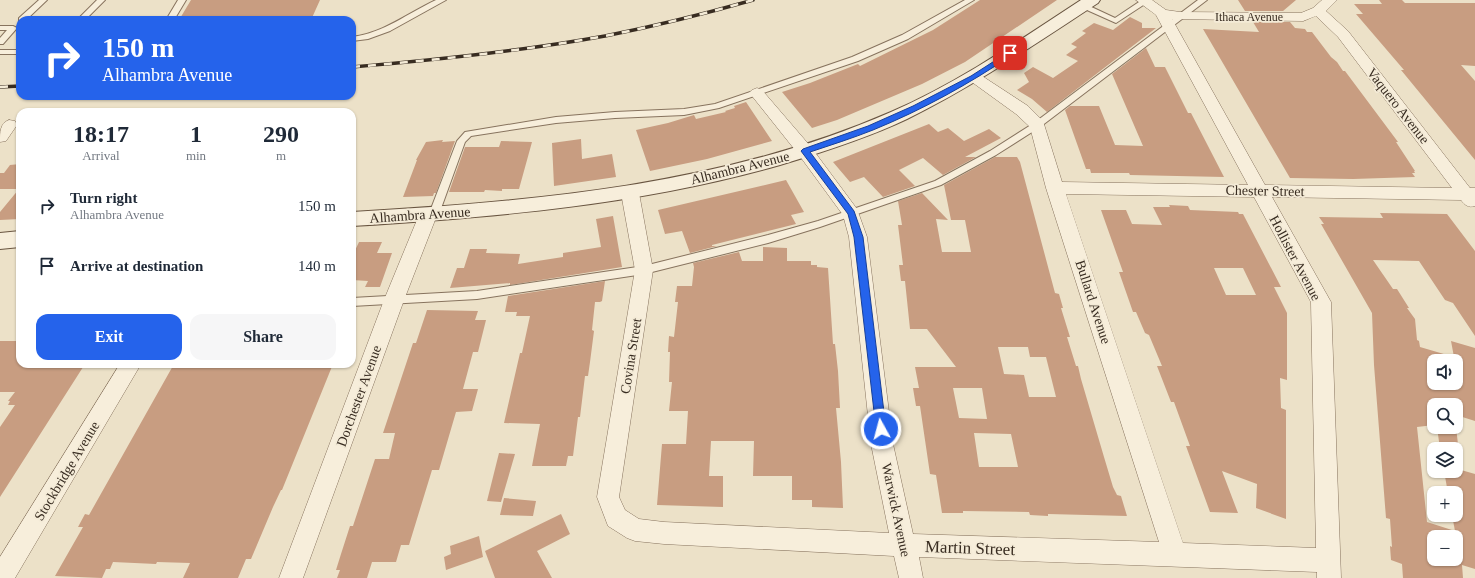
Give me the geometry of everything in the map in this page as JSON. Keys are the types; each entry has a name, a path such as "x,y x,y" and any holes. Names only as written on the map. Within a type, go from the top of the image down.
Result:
{"main road":[{"name":"Alhambra Avenue","path":"356,220 555,204 630,193 747,168 805,151 871,128 916,108 974,77 1087,3"},
{"path":"0,241 16,239"}],"street":[{"name":"Hollister Avenue","path":"1145,0 1170,18 1259,190 1321,302 1328,569"},
{"name":"Ithaca Avenue","path":"1170,18 1303,17 1318,11 1330,0"},
{"name":"Vaquero Avenue","path":"1318,11 1343,34 1472,198"},
{"name":"Bullard Avenue","path":"974,77 1022,110 1037,125 1055,188 1175,554"},
{"name":"Warwick Avenue","path":"757,93 805,151 852,213 858,237 882,444 911,578"},
{"name":"Chester Street","path":"1055,188 1259,190 1472,198"},
{"name":"Covina Street","path":"616,518 608,497 644,270 630,193"},
{"name":"Dorchester Avenue","path":"291,578 394,300 431,214"},
{"name":"Stockbridge Avenue","path":"1,578 129,368"},
{"name":"Martin Street","path":"616,518 634,530 656,532 903,546 1175,554 1328,569"}],"lane":[{"path":"26,16 43,0"},
{"path":"85,16 101,0"},
{"path":"172,16 182,0"},
{"path":"356,38 374,36 389,30 410,16 442,0"},
{"path":"431,214 461,141 468,134 556,120 615,115 684,112 716,106 855,59 905,37 970,0"},
{"path":"1087,3 1116,21 1145,0"},
{"path":"356,302 477,294 538,287 644,270 768,239 852,213 938,183 993,153 1037,125 1170,18 1203,0"},
{"path":"0,42 16,25"},
{"path":"0,28 13,28"},
{"path":"0,52 16,52"}],"building":[{"path":"191,0 320,0 313,16 181,16"},
{"path":"980,0 1057,0 965,62 922,84 837,120 812,128 782,92 810,83 858,64 860,66 933,30"},
{"path":"1238,0 1296,0 1283,11 1245,11"},
{"path":"1379,0 1402,0 1405,3 1475,3 1475,66 1461,65 1475,81 1475,160 1401,70 1404,70 1356,14 1363,14 1354,4 1382,4"},
{"path":"1130,17 1142,23 1142,28 1156,28 1047,112 1032,99 1017,90 1029,82 1024,73 1033,67 1053,78 1078,61 1066,55 1077,47 1071,44 1086,33 1082,31 1094,23 1113,30"},
{"path":"1253,22 1290,22 1295,28 1305,29 1307,32 1312,32 1331,57 1337,62 1343,71 1345,71 1398,142 1396,142 1415,171 1415,173 1412,173 1415,177 1353,179 1290,178 1203,29 1259,32"},
{"path":"1146,48 1155,67 1165,67 1188,113 1191,113 1224,177 1091,173 1090,169 1086,169 1065,110 1070,106 1099,106 1115,145 1143,146 1112,74"},
{"path":"746,102 772,141 707,159 650,171 636,130 668,123 694,115 696,119 726,112 725,111 735,108 734,106"},
{"path":"929,124 938,132 948,128 964,141 989,129 1001,138 965,157 976,157 943,175 923,158 899,170 915,186 883,197 864,177 850,182 833,162"},
{"path":"581,139 582,159 612,154 616,177 554,186 552,143"},
{"path":"443,140 442,142 455,141 436,193 434,193 433,196 403,197 416,160 426,142"},
{"path":"501,141 532,142 519,189 502,189 502,191 485,190 484,192 449,192 465,147 499,147"},
{"path":"995,157 1017,157 1020,162 1055,293 1059,294 1063,308 1061,308 1070,337 1067,337 1076,366 1078,366 1113,487 1117,495 1121,496 1127,516 1048,514 1048,516 1030,515 1029,512 963,511 963,513 942,513 936,475 930,474 920,406 916,406 913,388 919,388 915,367 956,367 927,329 910,329 905,281 901,281 899,265 903,265 898,225 902,225 898,201 922,193 948,220 936,219 942,252 971,252 965,220 951,220 944,185","holes":["998,347 1028,347 1030,357 1046,357 1056,397 1029,397 1024,375 1004,374","953,388 982,388 987,419 959,418","974,433 1011,434 1018,467 979,467"]},
{"path":"16,164 16,189 0,189 0,173 4,173 10,165"},
{"path":"786,180 804,212 791,215 796,224 712,245 717,246 690,253 682,231 665,234 658,210"},
{"path":"16,193 16,219 0,220 0,212"},
{"path":"1169,205 1188,206 1190,210 1238,212 1239,214 1243,214 1281,287 1274,287 1287,313 1287,380 1280,378 1281,408 1286,410 1286,519 1256,508 1257,484 1222,471 1238,513 1210,512 1186,446 1190,446 1174,402 1171,402 1157,366 1162,366 1149,335 1145,333 1136,312 1133,312 1119,272 1123,272 1101,210 1126,210 1132,224 1162,225 1153,207 1170,207","holes":["1214,268 1243,268 1256,295 1226,295"]},
{"path":"1380,213 1447,214 1475,251 1475,336 1453,303 1445,300 1419,261 1373,260 1393,289 1397,289 1409,308 1407,308 1415,319 1417,340 1419,341 1420,347 1444,354 1427,354 1427,390 1463,390 1463,354 1453,354 1451,341 1475,348 1475,421 1463,417 1463,398 1427,398 1427,426 1417,427 1427,522 1452,530 1427,530 1427,566 1462,566 1463,578 1403,578 1402,564 1391,560 1390,546 1392,547 1390,519 1386,518 1374,365 1372,313 1321,224 1324,224 1319,217 1383,218"},
{"path":"613,216 622,267 510,285 510,283 450,288 457,268 464,268 470,249 487,249 486,253 520,254 518,264 563,257 563,253 601,247 596,219"},
{"path":"359,242 382,242 377,253 392,253 380,287 365,287 368,281 356,280 356,248"},
{"path":"763,247 787,248 787,261 811,261 811,265 828,268 833,344 835,344 838,371 840,408 836,408 841,462 843,508 812,507 812,500 792,500 792,476 753,476 754,441 711,441 709,476 723,476 723,507 657,505 662,444 686,444 688,411 669,411 672,382 669,382 669,336 674,337 678,302 675,302 677,286 692,286 693,263 739,252 742,261 763,261"},
{"path":"605,281 602,301 595,302 592,330 594,331 588,376 585,376 573,456 568,456 566,466 532,466 540,424 504,423 530,316 516,316 517,312 505,312 508,296"},
{"path":"427,310 478,311 475,320 486,320 478,352 473,352 463,389 478,389 472,411 456,412 439,470 432,470 409,545 401,545 396,562 372,562 367,578 337,578 340,570 336,570 341,554 350,526 353,526 375,459 389,459 395,433 383,433 413,343 416,343"},
{"path":"0,341 16,341 16,368 82,368 0,497 0,427 15,405 8,405 10,401 8,401 15,392 0,392"},
{"path":"172,368 331,368 282,490 273,507 251,559 246,559 238,578 183,578 190,563 157,562 156,564 113,562 110,569 106,569 102,578 55,576 83,527 78,527 85,514 89,515"},
{"path":"1438,434 1457,434 1458,442 1439,442"},
{"path":"499,453 515,454 501,502 487,501"},
{"path":"1463,471 1475,474 1475,569 1463,565 1463,530 1455,530 1453,522 1463,522 1463,486 1447,486 1445,478 1463,478"},
{"path":"504,498 536,501 533,516 500,515"},
{"path":"561,514 570,534 537,551 552,578 495,578 485,551"},
{"path":"479,536 483,557 446,570 444,557 451,554 450,546"}],"railway":[{"path":"356,67 479,54 605,36 661,24 753,0"},
{"path":"0,87 16,86"}],"route":[{"path":"881,429 858,237 852,213 805,151 871,128 916,108 974,77 1010,53"}]}
